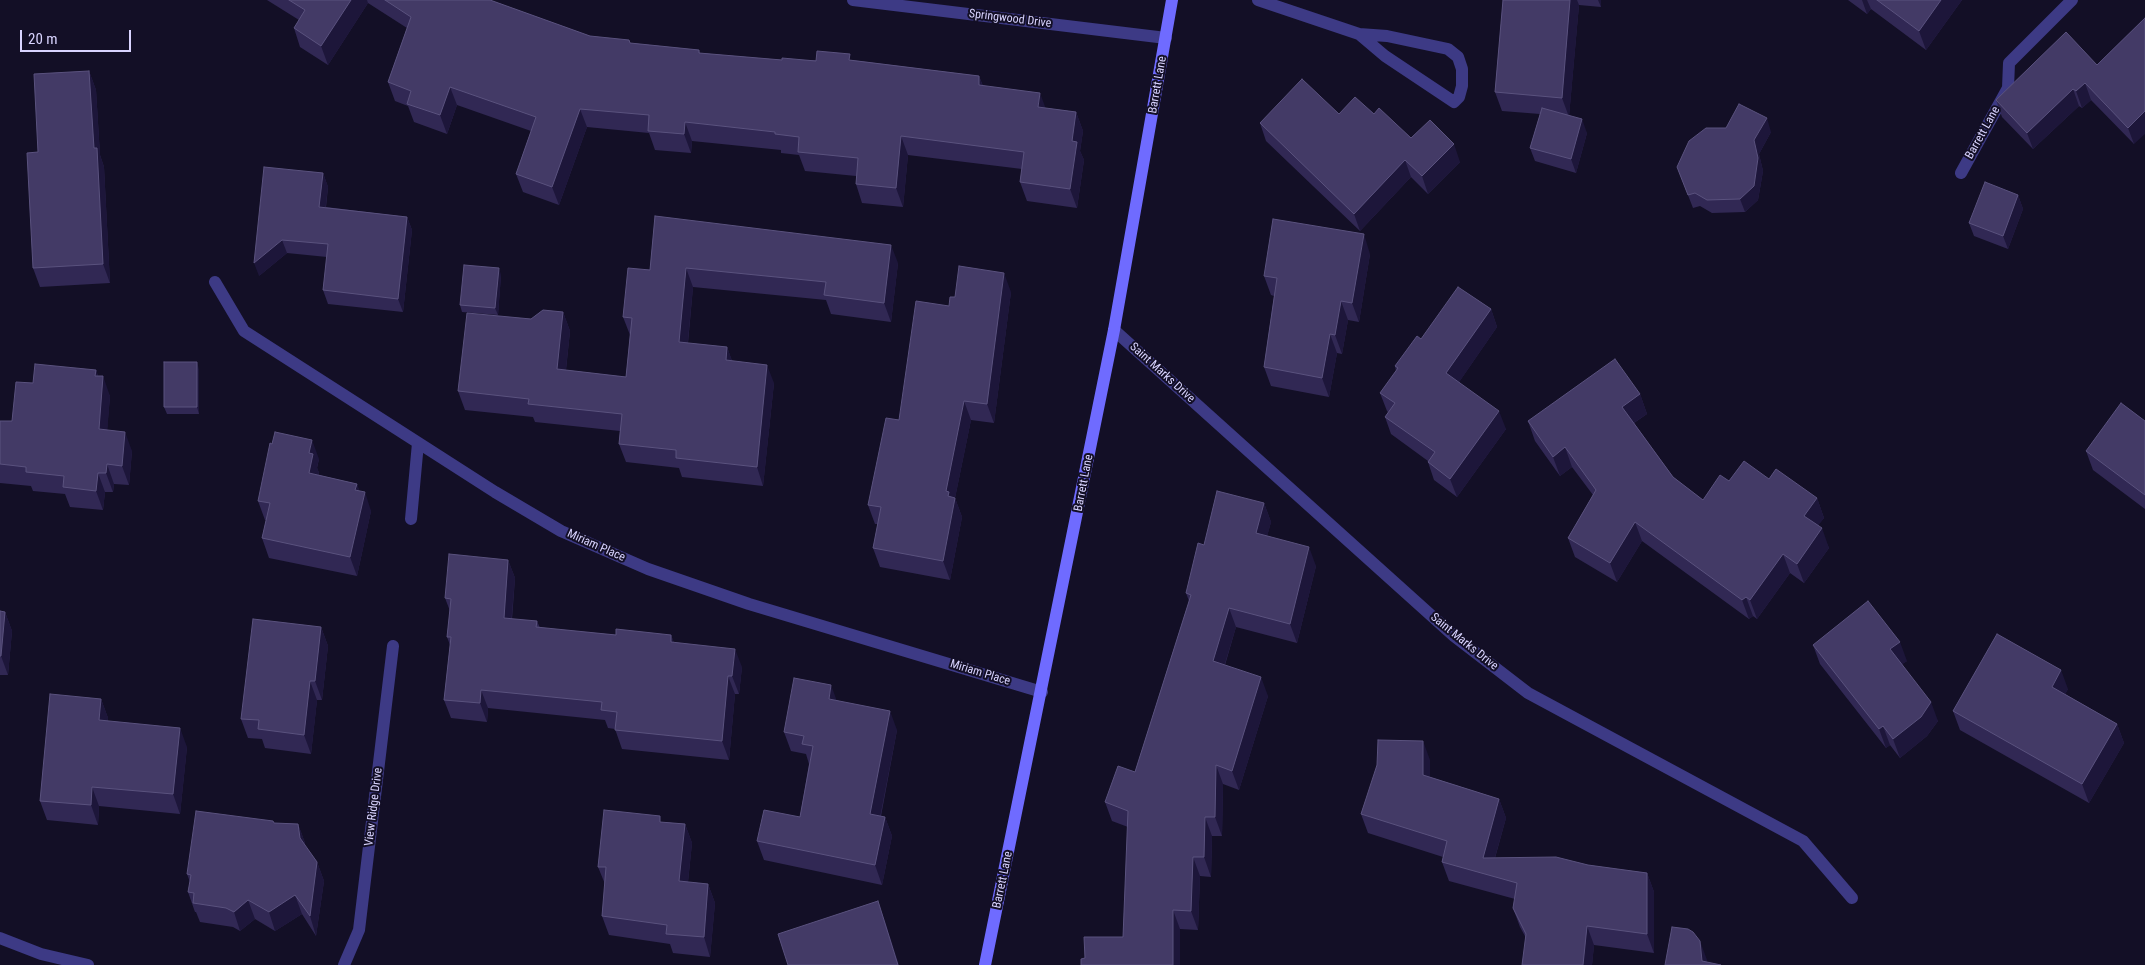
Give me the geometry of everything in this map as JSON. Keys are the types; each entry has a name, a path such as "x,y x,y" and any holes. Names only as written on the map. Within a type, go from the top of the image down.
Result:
{"street":[{"name":"Springwood Drive","path":"853,0 1166,38"},
{"name":"Barrett Lane","path":"985,965 1042,692 1114,330 1172,0"},
{"path":"1258,0 1359,34 1387,36 1448,49 1458,56 1462,69 1462,86 1459,97 1454,102 1385,56 1359,34"},
{"name":"Barrett Lane","path":"1961,173 2008,88 2009,62 2072,0"},
{"name":"Miriam Place","path":"215,282 244,331 495,492 561,531 648,569 750,604 1042,692"},
{"name":"Saint Marks Drive","path":"1114,330 1468,647 1528,693 1803,841 1852,898"},
{"path":"411,519 418,443"},
{"name":"View Ridge Drive","path":"344,965 359,930 393,646"},
{"path":"0,938 41,954 88,965"}],"building":[{"path":"289,0 351,0 321,46 294,28 305,10"},
{"path":"385,0 490,0 590,36 629,40 630,43 699,50 699,53 782,60 782,58 816,61 817,51 850,54 849,60 979,76 979,85 1040,93 1038,107 1076,112 1072,141 1077,142 1070,189 1020,182 1024,152 901,136 896,188 856,184 858,158 798,152 799,137 775,134 775,132 685,122 684,134 648,131 649,115 580,109 552,187 516,174 536,117 450,87 440,115 407,104 411,91 388,82 411,17"},
{"path":"1503,0 1570,0 1562,98 1495,92"},
{"path":"1877,0 1941,0 1919,31"},
{"path":"2145,18 2145,111 2128,128 2085,83 2076,91 2073,89 2027,133 1996,100 2066,32 2097,65"},
{"path":"89,71 94,148 97,148 103,264 33,268 27,153 38,152 34,74"},
{"path":"1302,79 1339,114 1355,97 1374,114 1379,108 1411,138 1430,120 1454,144 1422,176 1405,160 1354,214 1260,123"},
{"path":"1739,104 1767,118 1754,140 1758,158 1754,186 1740,199 1707,200 1695,193 1688,195 1677,167 1689,141 1706,128 1726,128"},
{"path":"1542,108 1582,119 1571,159 1530,148"},
{"path":"264,167 323,173 319,207 407,217 398,299 323,290 328,244 282,240 254,263"},
{"path":"1985,182 2018,195 2003,236 1969,223"},
{"path":"655,216 891,245 884,303 824,295 826,282 686,268 679,342 727,347 726,360 767,365 757,467 676,458 676,450 619,444 622,414 528,404 529,399 458,391 467,313 531,319 543,310 563,312 557,369 626,377 632,318 623,317 628,268 650,270"},
{"path":"1273,219 1364,234 1352,303 1341,301 1335,335 1330,334 1322,378 1264,367 1277,278 1264,276"},
{"path":"464,265 499,268 495,308 460,305"},
{"path":"959,266 1004,273 987,404 964,401 946,491 949,492 948,496 955,498 943,561 873,548 881,507 868,505 886,418 899,420 916,301 949,306 950,297 955,297"},
{"path":"1458,287 1491,309 1446,373 1499,411 1450,479 1428,462 1435,452 1385,417 1395,403 1380,393 1398,368 1395,366 1417,336 1421,339"},
{"path":"1615,359 1640,394 1622,407 1673,477 1703,500 1720,475 1729,481 1744,461 1769,479 1776,469 1817,498 1804,516 1822,528 1797,564 1783,554 1750,600 1746,597 1742,600 1635,522 1610,563 1568,538 1596,490 1565,447 1553,457 1528,421"},
{"path":"164,362 197,362 197,407 164,407"},
{"path":"35,364 96,370 95,376 103,376 99,429 125,432 122,466 107,464 106,473 98,473 96,491 63,487 64,476 26,472 26,467 0,464 0,421 12,421 16,382 33,383"},
{"path":"2121,403 2145,421 2145,495 2086,451"},
{"path":"275,432 312,440 309,453 313,454 309,473 357,484 355,490 365,492 350,557 262,538 270,503 258,501 270,443 272,444"},
{"path":"1217,491 1264,503 1256,533 1309,547 1290,624 1229,608 1213,661 1261,677 1232,771 1216,765 1215,817 1205,817 1204,857 1193,857 1191,911 1173,910 1173,965 1081,965 1081,959 1085,958 1084,937 1123,937 1128,811 1105,802 1118,766 1135,772 1191,595 1186,593 1198,543 1204,545"},
{"path":"449,554 508,560 504,618 537,621 536,627 616,635 616,629 671,635 671,642 735,649 732,676 728,676 722,741 615,730 617,712 601,710 602,702 481,690 480,703 444,700 451,637 447,637 451,599 445,598"},
{"path":"1868,601 1900,642 1890,649 1931,702 1921,717 1893,739 1883,726 1879,729 1813,645"},
{"path":"0,611 5,612 1,656 0,656"},
{"path":"253,619 321,627 315,681 310,681 304,735 258,729 259,720 241,719"},
{"path":"1997,634 2061,670 2052,687 2117,724 2082,784 1953,711"},
{"path":"794,678 831,685 829,699 890,711 870,814 885,817 875,865 757,841 764,810 800,817 813,746 802,744 804,736 784,732"},
{"path":"50,694 101,699 99,720 180,728 173,794 92,787 91,805 40,801"},
{"path":"1378,740 1423,741 1423,775 1499,799 1483,858 1556,857 1588,865 1647,873 1647,934 1587,926 1583,965 1522,965 1526,934 1513,908 1517,883 1442,862 1447,841 1361,814 1377,765"},
{"path":"604,810 660,816 660,822 685,824 679,881 708,884 704,937 666,934 667,925 602,916 606,867 598,867"},
{"path":"196,811 273,821 274,823 298,824 300,838 317,862 310,916 295,895 269,912 248,900 234,912 226,908 193,903 194,893 188,892 191,875 187,874"},
{"path":"878,901 898,965 788,965 778,934"},
{"path":"1672,927 1688,929 1693,932 1700,941 1702,961 1721,965 1665,965"}]}
